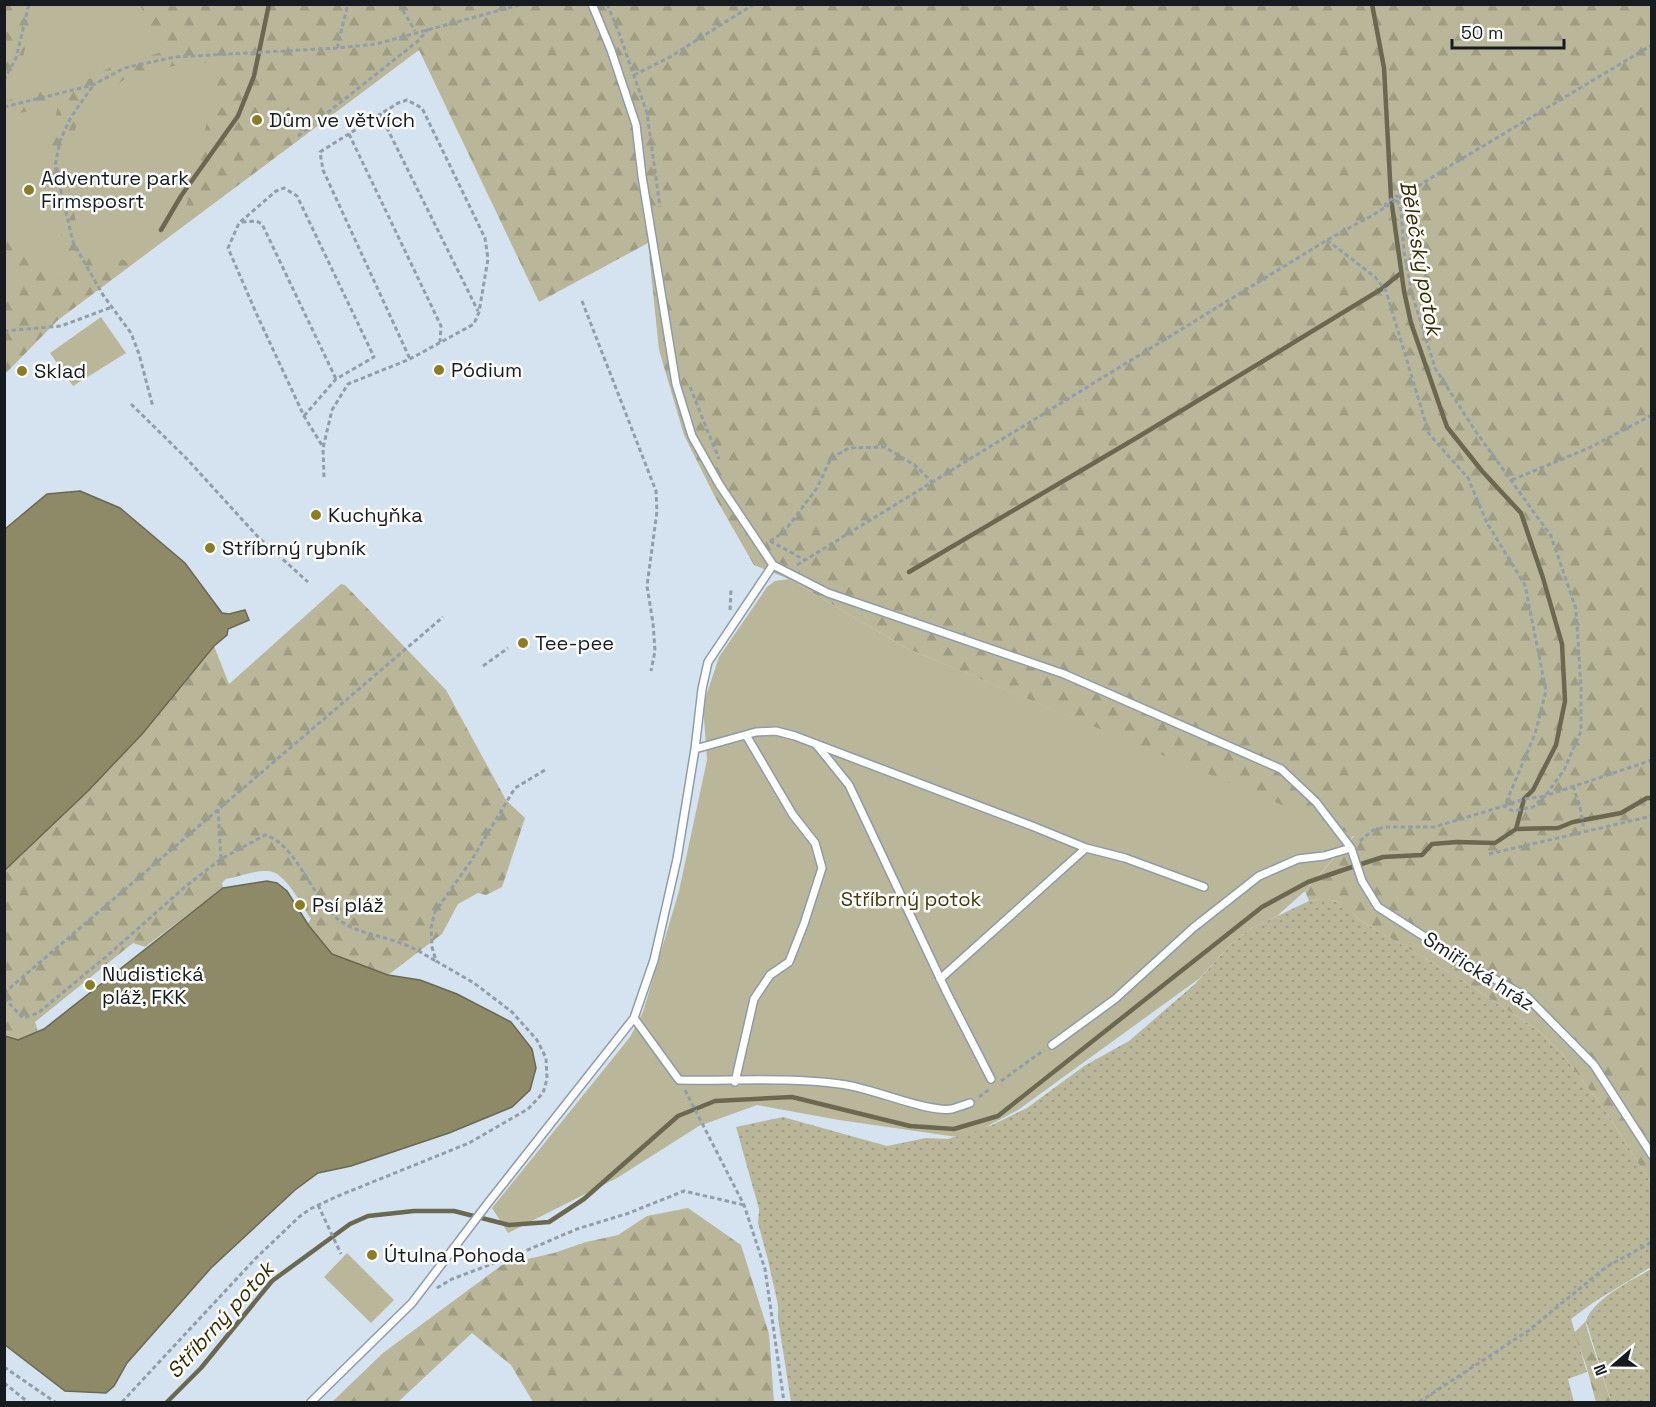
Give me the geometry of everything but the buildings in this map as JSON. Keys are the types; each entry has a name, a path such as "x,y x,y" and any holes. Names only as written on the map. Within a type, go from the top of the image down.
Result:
{"lane":[{"path":"311,1402 412,1303 634,1018 654,960 677,859 708,662 773,565 719,484 692,436 679,395 642,176 636,124 611,50 592,4"},
{"name":"Smiřická hráz","path":"773,565 828,593 1064,674 1281,769 1316,802 1351,848 1362,881 1378,907 1464,962 1527,998 1594,1065 1652,1155"},
{"path":"695,749 756,732 776,731 814,742 1086,848 1125,858 1204,887"},
{"path":"735,1082 754,999 770,975 789,962 822,868 815,843 793,815 746,735"},
{"path":"814,742 849,784 946,993 992,1079"},
{"path":"940,979 1086,848"},
{"path":"1052,1045 1115,999 1193,928 1259,876 1298,859 1351,848"},
{"path":"634,1018 679,1080 735,1082 774,1079 840,1084 862,1087 930,1107 951,1109 970,1103"}],"path":[{"path":"4,80 16,58 29,4"},
{"path":"336,48 348,4"},
{"path":"399,4 415,32"},
{"path":"4,107 93,86 124,68 175,57 376,44 523,4"},
{"path":"607,4 647,113 661,218"},
{"path":"622,81 670,57 754,4"},
{"path":"298,136 418,41 428,29"},
{"path":"787,572 1327,240 1652,45"},
{"path":"93,86 71,117 60,141 55,166 73,242 103,295 131,333 153,407"},
{"path":"324,477 323,448 332,410 348,384 410,359 474,324 479,312 488,259 485,238 422,108 407,100 398,103 320,152 320,162 410,359"},
{"path":"380,114 479,312"},
{"path":"349,134 441,326 440,342"},
{"path":"304,416 336,380 374,357 297,196 284,188 276,191 240,222 228,248 304,416 323,448"},
{"path":"1396,199 1401,210 1404,252 1412,294 1435,368 1474,429 1551,536 1576,609 1581,731 1564,770 1545,796 1533,807 1514,811 1504,806"},
{"path":"240,222 256,220 262,224 336,380"},
{"path":"1327,240 1375,276 1386,291 1429,434 1468,478 1487,524 1525,585 1546,691 1536,734 1504,806"},
{"path":"582,301 656,491 657,511 647,586 655,651 651,671"},
{"path":"4,331 61,326 112,306"},
{"path":"688,383 720,463"},
{"path":"131,404 187,459 259,538 308,582"},
{"path":"1511,481 1589,448 1652,416"},
{"path":"805,560 770,541 784,532 818,488 831,459 840,453 849,448 885,447 916,466 932,483"},
{"path":"4,993 443,617"},
{"path":"483,666 508,648"},
{"path":"1351,848 1373,830 1386,827 1434,827 1524,799 1545,796 1652,760"},
{"path":"436,961 432,947 431,928 435,912 471,861 515,788 545,770"},
{"path":"1573,786 1581,807 1584,831"},
{"path":"218,809 221,859"},
{"path":"1489,854 1652,816"},
{"path":"4,998 23,1018 38,1013 186,886 221,859 265,835 276,838 292,856 312,889 333,916 362,933 403,943 474,983 512,1012 537,1040 546,1058 547,1079 543,1093 528,1109 469,1143 318,1205 298,1217 255,1259 122,1402"},
{"path":"970,1103 1052,1045"},
{"path":"689,1098 744,1205 765,1269 784,1402"},
{"path":"432,1291 452,1279 576,1229 629,1213 684,1191 744,1205"},
{"path":"318,1205 340,1252"},
{"path":"1419,1402 1528,1332 1606,1267 1652,1242"},
{"path":"4,1367 56,1402"},
{"path":"4,1383 28,1402"}],"green space":[{"path":"5,5 1651,5 1651,1183 1605,1110 1564,1056 1538,1030 1462,980 1358,919 1342,904 1331,900 1309,901 1305,891 1354,836 906,648 789,579 754,565 715,497 684,435 659,350 648,243 539,302 419,50 58,320 5,374"},
{"path":"35,5 140,5 162,52 104,70 92,78 5,101 5,89 23,57"},
{"path":"222,61 183,219 129,263 114,255 94,268 79,238 65,166 71,138 87,104 125,79 173,66"},
{"name":"Adventure park Firmsposrt","path":"58,105 47,158 63,244 76,265 60,282 4,221 5,116"},
{"path":"5,251 43,291 5,283"},
{"path":"101,317 126,353 73,386 50,353"},
{"name":"Stříbrný potok","path":"789,579 906,648 1354,835 1305,891 1277,916 1250,929 1231,944 1200,978 1018,1110 982,1129 957,1137 839,1120 757,1105 699,1126 617,1178 508,1233 492,1208 630,1037 643,1012 679,891 707,760 703,705 719,657 767,587 775,581"},
{"path":"341,584 345,585 446,690 506,800 525,818 502,887 486,895 478,893 458,904 442,934 388,975 329,954 306,926 311,919 281,877 268,871 226,879 222,883 223,888 145,947 133,943 35,1022 38,1032 18,1040 5,1037 5,867 143,733 214,646 229,684"},
{"path":"1325,898 1346,905 1358,919 1462,980 1538,1030 1564,1056 1605,1110 1651,1183 1651,1267 1571,1319 1587,1372 1568,1379 1574,1402 791,1402 778,1319 778,1305 758,1223 759,1209 736,1127 783,1117 887,1146 926,1138 948,1139 992,1125 1027,1108 1084,1066 1129,1041 1196,983 1231,944 1250,929 1309,901"},
{"path":"688,1208 741,1245 769,1334 774,1402 533,1402 511,1365 472,1333 398,1402 332,1402 383,1353 502,1265 618,1235 647,1216"},
{"path":"347,1253 394,1300 371,1323 324,1277"},
{"path":"1651,1269 1651,1402 1611,1402 1586,1321 1590,1313 1605,1298"},
{"path":"1586,1321 1611,1402 1596,1402 1574,1333"}],"shaded area":[{"name":"Stříbrný rybník","path":"80,491 120,508 185,563 222,613 229,614 245,610 249,620 228,629 227,635 214,646 143,733 88,791 5,870 5,529 47,494"},
{"path":"267,881 277,883 287,891 309,926 332,954 388,975 420,980 457,994 511,1022 532,1049 536,1068 530,1090 512,1107 449,1133 351,1166 318,1173 295,1190 211,1268 127,1363 114,1386 106,1393 65,1391 5,1345 5,1036 18,1040 44,1029 223,888"}],"waterway":[{"path":"161,230 181,196 238,116 254,76 269,4"},
{"name":"Bělečský potok","path":"1372,4 1384,68 1391,198 1404,291 1411,323 1447,427 1482,471 1521,513 1562,644 1565,701 1556,745 1533,790 1524,799 1516,829"},
{"path":"909,572 1138,437 1380,290 1401,273"},
{"name":"Stříbrný potok","path":"167,1402 201,1368 272,1281 350,1224 368,1216 414,1211 454,1211 509,1225 549,1222 584,1199 678,1116 715,1101 792,1097 910,1126 954,1129 998,1116 1262,907 1308,882 1383,857 1422,855 1432,844 1495,843 1516,829 1558,828 1573,822 1621,813 1647,798 1652,798"}],"place":[{"name":"Dům ve větvích","path":"257,120"},
{"name":"Adventure park Firmsposrt","path":"29,190"},
{"name":"Pódium","path":"439,370"},
{"name":"Sklad","path":"22,371"},
{"name":"Kuchyňka","path":"316,515"},
{"name":"Stříbrný rybník","path":"210,548"},
{"name":"Tee-pee","path":"523,643"},
{"name":"Psí pláž","path":"300,905"},
{"name":"Nudistická pláž, FKK","path":"90,985"},
{"name":"Útulna Pohoda","path":"372,1255"}]}
